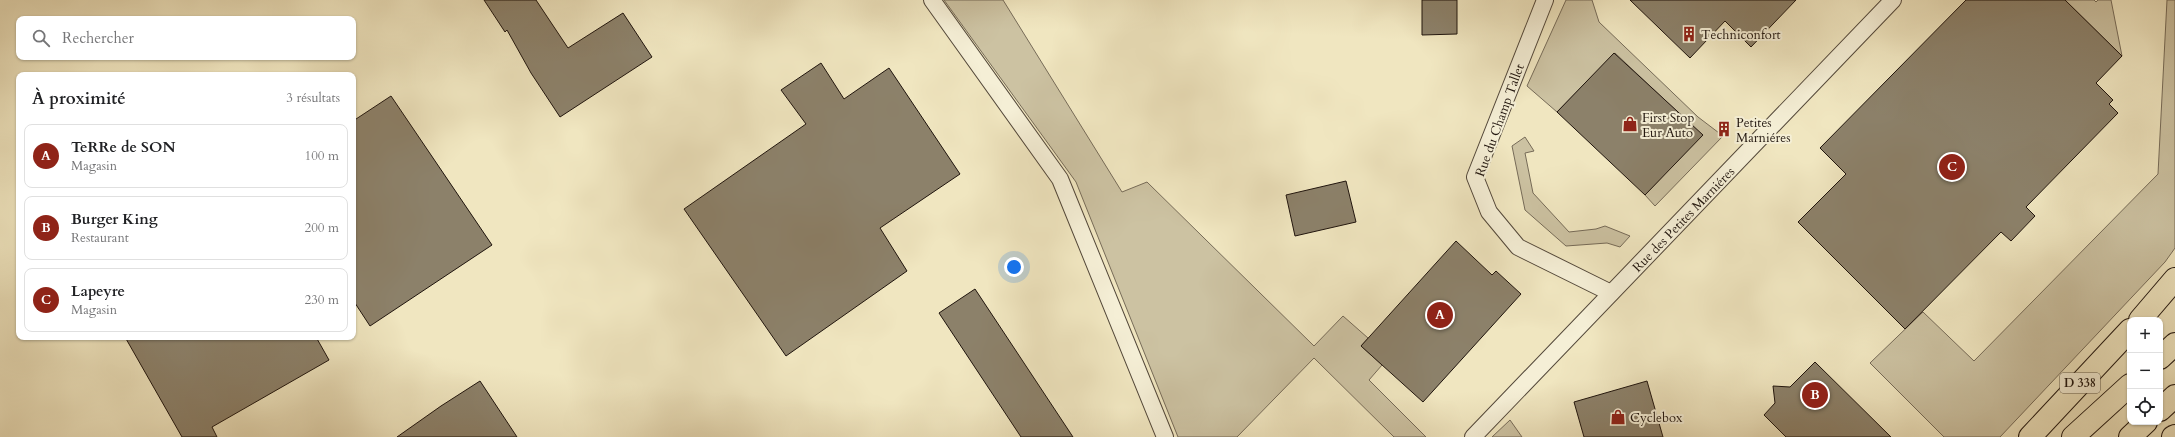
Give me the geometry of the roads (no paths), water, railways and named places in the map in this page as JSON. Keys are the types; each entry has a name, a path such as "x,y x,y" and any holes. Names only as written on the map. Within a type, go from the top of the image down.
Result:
{"main road":[{"path":"2143,317 2175,279"},
{"name":"D 338","path":"2030,437 2127,333"},
{"path":"2163,355 2175,344"},
{"name":"D 338","path":"2074,437 2127,388"},
{"path":"2163,407 2175,396"},
{"path":"2130,437 2143,425"}],"lane":[{"path":"932,0 1060,179 1165,437"},
{"name":"Rue du Champ Tallet","path":"1545,0 1474,177 1488,212 1518,247 1611,293"},
{"name":"Rue des Petites Marniéres","path":"1473,437 1893,0"}],"place":[{"name":"Techniconfort","path":"1689,34"},
{"name":"First Stop Eur Auto","path":"1630,124"},
{"name":"Petites Marniéres","path":"1724,129"},
{"name":"Lapeyre","path":"1952,167"},
{"name":"TeRRe de SON","path":"1440,315"},
{"name":"Burger King","path":"1815,395"},
{"name":"Cyclebox","path":"1618,417"}]}
